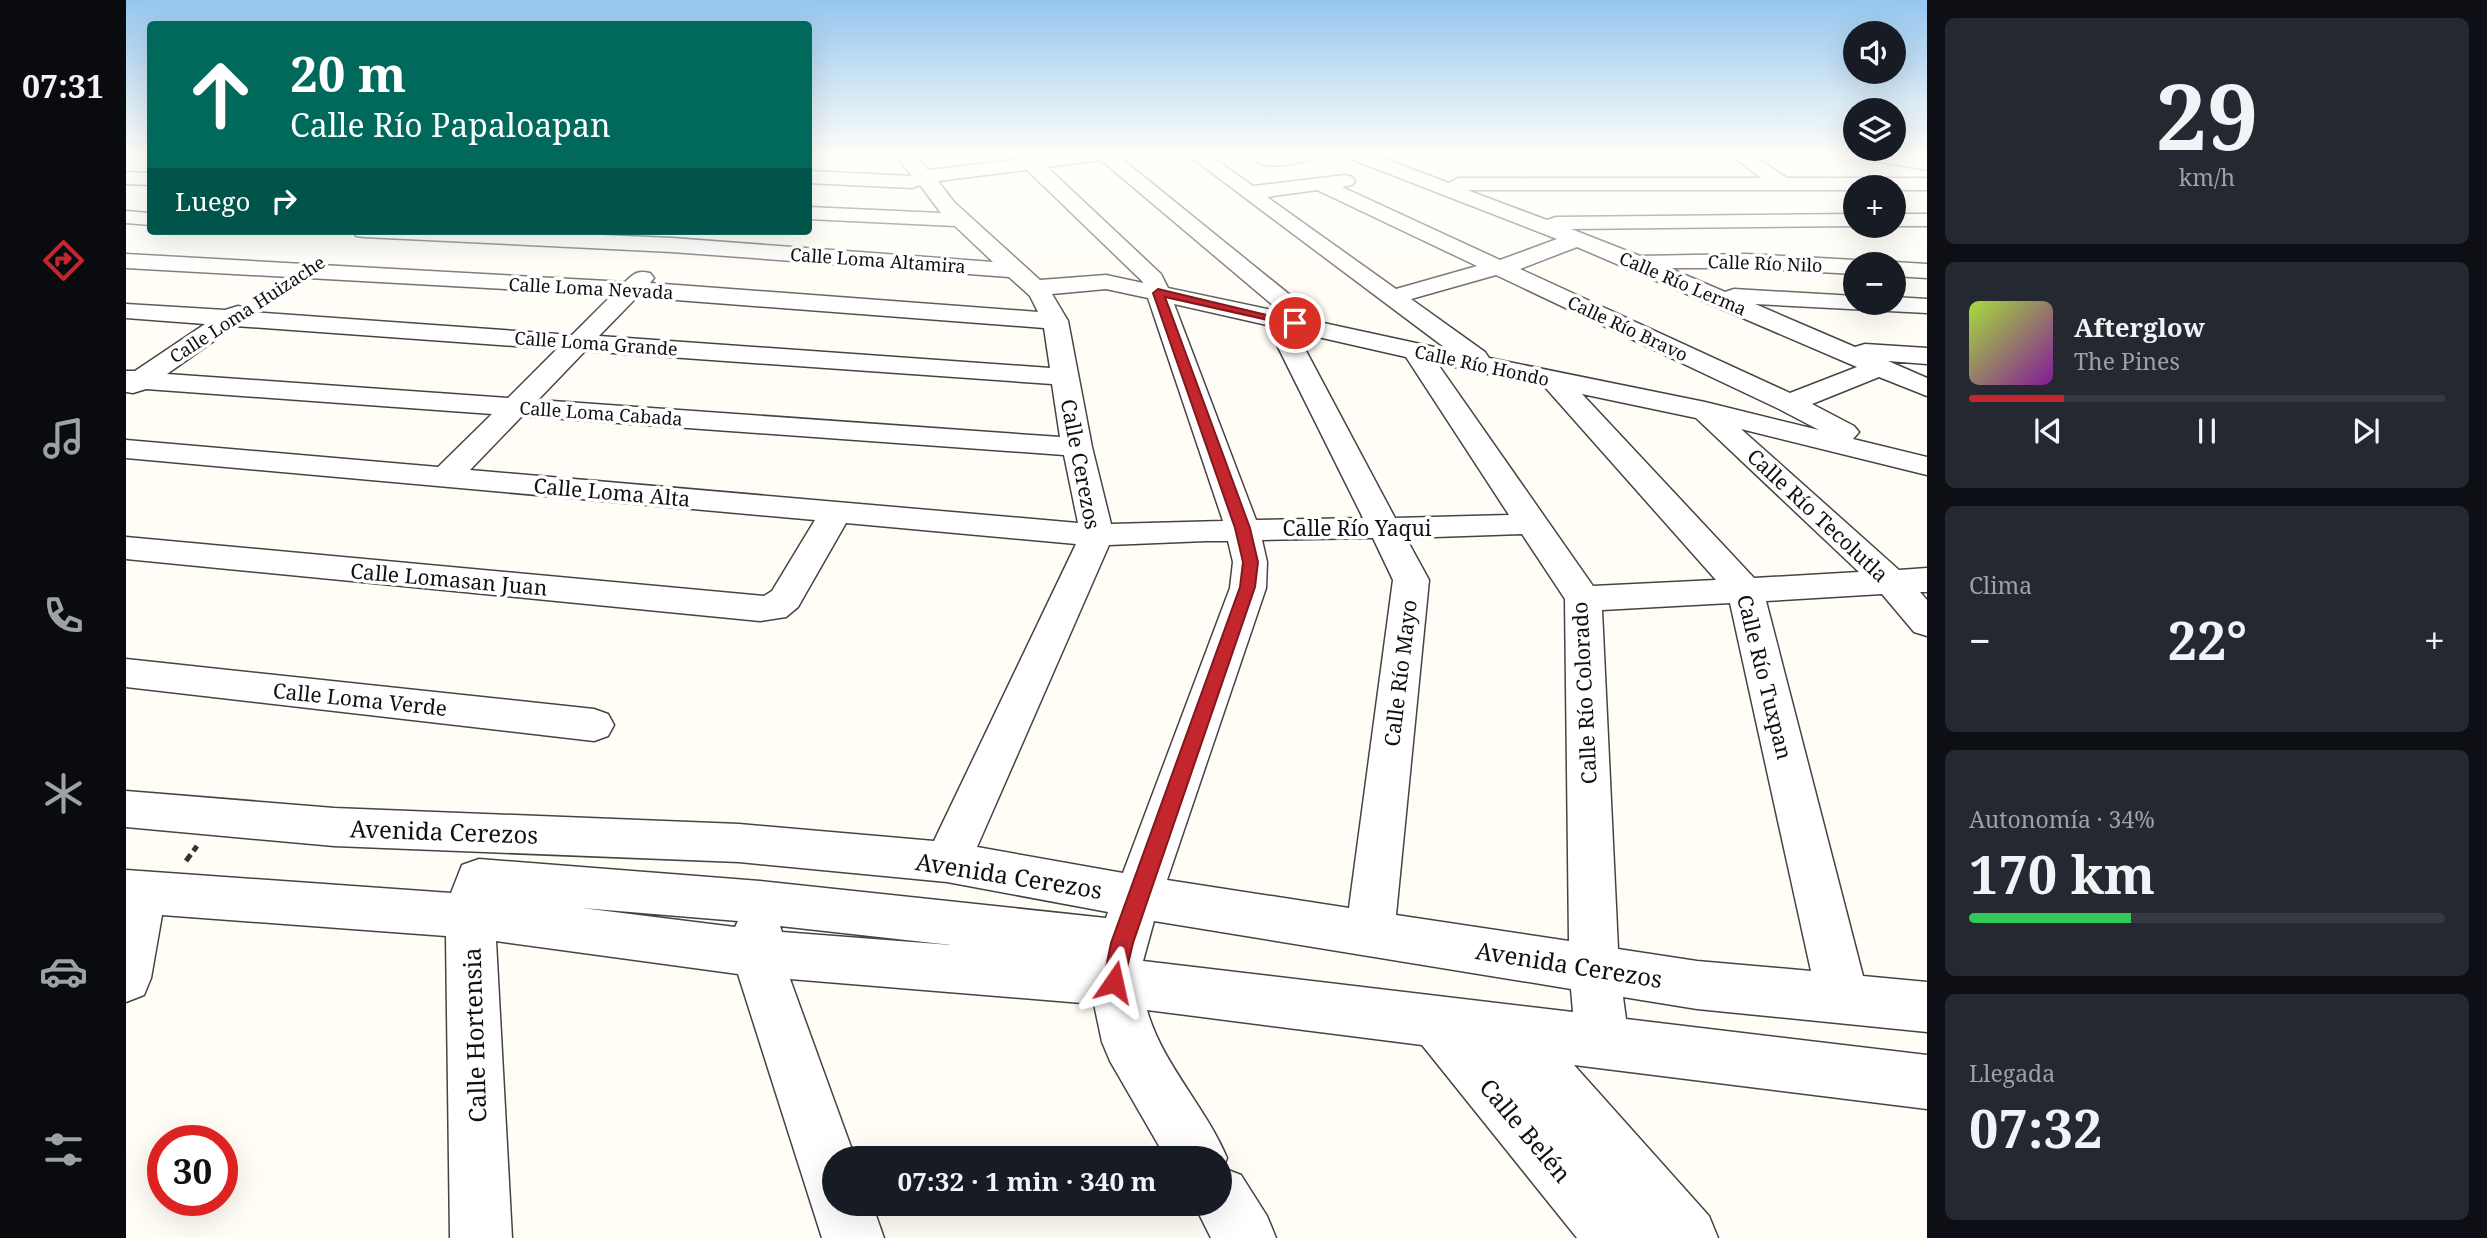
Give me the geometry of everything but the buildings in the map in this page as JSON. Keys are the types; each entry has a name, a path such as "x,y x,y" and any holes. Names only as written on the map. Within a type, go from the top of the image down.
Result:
{"street":[{"path":"812,213 953,213"},
{"name":"Calle Cerezos","path":"947,862 1097,535 1077,447 1055,321 1040,293 953,213"},
{"path":"1084,213 1153,279 1242,528 1250,562 1248,587 1125,940 1129,1042 1191,1146"},
{"path":"1176,213 1313,327"},
{"path":"1277,213 1487,366"},
{"name":"Calle Río Bravo","path":"1381,213 1789,402 1896,460 1927,485"},
{"name":"Calle Río Lerma","path":"1511,213 1634,261 1927,388"},
{"path":"126,217 147,219"},
{"path":"1537,223 1843,220"},
{"path":"1906,220 1927,220"},
{"name":"Calle Loma Altamira","path":"357,238 679,238 1024,279"},
{"name":"Calle Loma Huizache","path":"131,383 357,238"},
{"path":"445,478 679,238"},
{"path":"1393,298 1499,267 1577,239"},
{"name":"Calle Loma Nevada","path":"126,261 302,273 631,289 1055,321"},
{"name":"Calle Río Nilo","path":"1634,261 1746,261 1843,266"},
{"path":"1906,270 1927,271"},
{"name":"Calle Río Hondo","path":"1024,279 1106,282 1415,351 1705,411 1927,466"},
{"path":"1710,295 1843,302"},
{"path":"1906,305 1927,306"},
{"name":"Calle Loma Grande","path":"126,311 1065,377"},
{"name":"Calle Río Mayo","path":"1276,318 1411,580 1370,934"},
{"name":"Calle Río Colorado","path":"1415,351 1583,599 1594,967 1602,1043"},
{"path":"1839,351 1927,356"},
{"path":"1789,402 1879,368"},
{"name":"Calle Río Tuxpan","path":"1554,380 1745,590 1843,999"},
{"name":"Calle Loma Cabada","path":"131,383 1077,447"},
{"name":"Calle Río Tecolutla","path":"1705,411 1891,582 1927,624"},
{"name":"Calle Loma Alta","path":"126,449 1097,535"},
{"name":"Calle Lomasan Juan","path":"126,548 761,609 773,608 785,599 837,511"},
{"name":"Calle Río Yaqui","path":"1097,535 1242,528 1386,530 1532,524"},
{"path":"1583,599 1927,580"},
{"name":"Calle Loma Verde","path":"126,673 594,724"},
{"name":"Avenida Cerezos","path":"126,809 334,827 479,876 758,927 1125,940 1370,934 1697,985 1927,1007"},
{"name":"Avenida Cerezos","path":"143,892 479,876 739,843 947,862 1125,940 1437,1023 1927,1082"},
{"name":"Calle Hortensia","path":"479,876 481,1238"},
{"path":"126,978 143,892"},
{"path":"758,927 824,1146"},
{"name":"Calle Belén","path":"1437,1023 1616,1238"},
{"path":"1509,1031 1687,1238"},
{"path":"846,1216 853,1238"},
{"path":"1232,1216 1245,1238"}],"path":[{"path":"143,892 218,817"}],"route":[{"path":"1114,982 1122,943 1248,587 1250,562 1242,528 1158,293 1295,323"}]}
